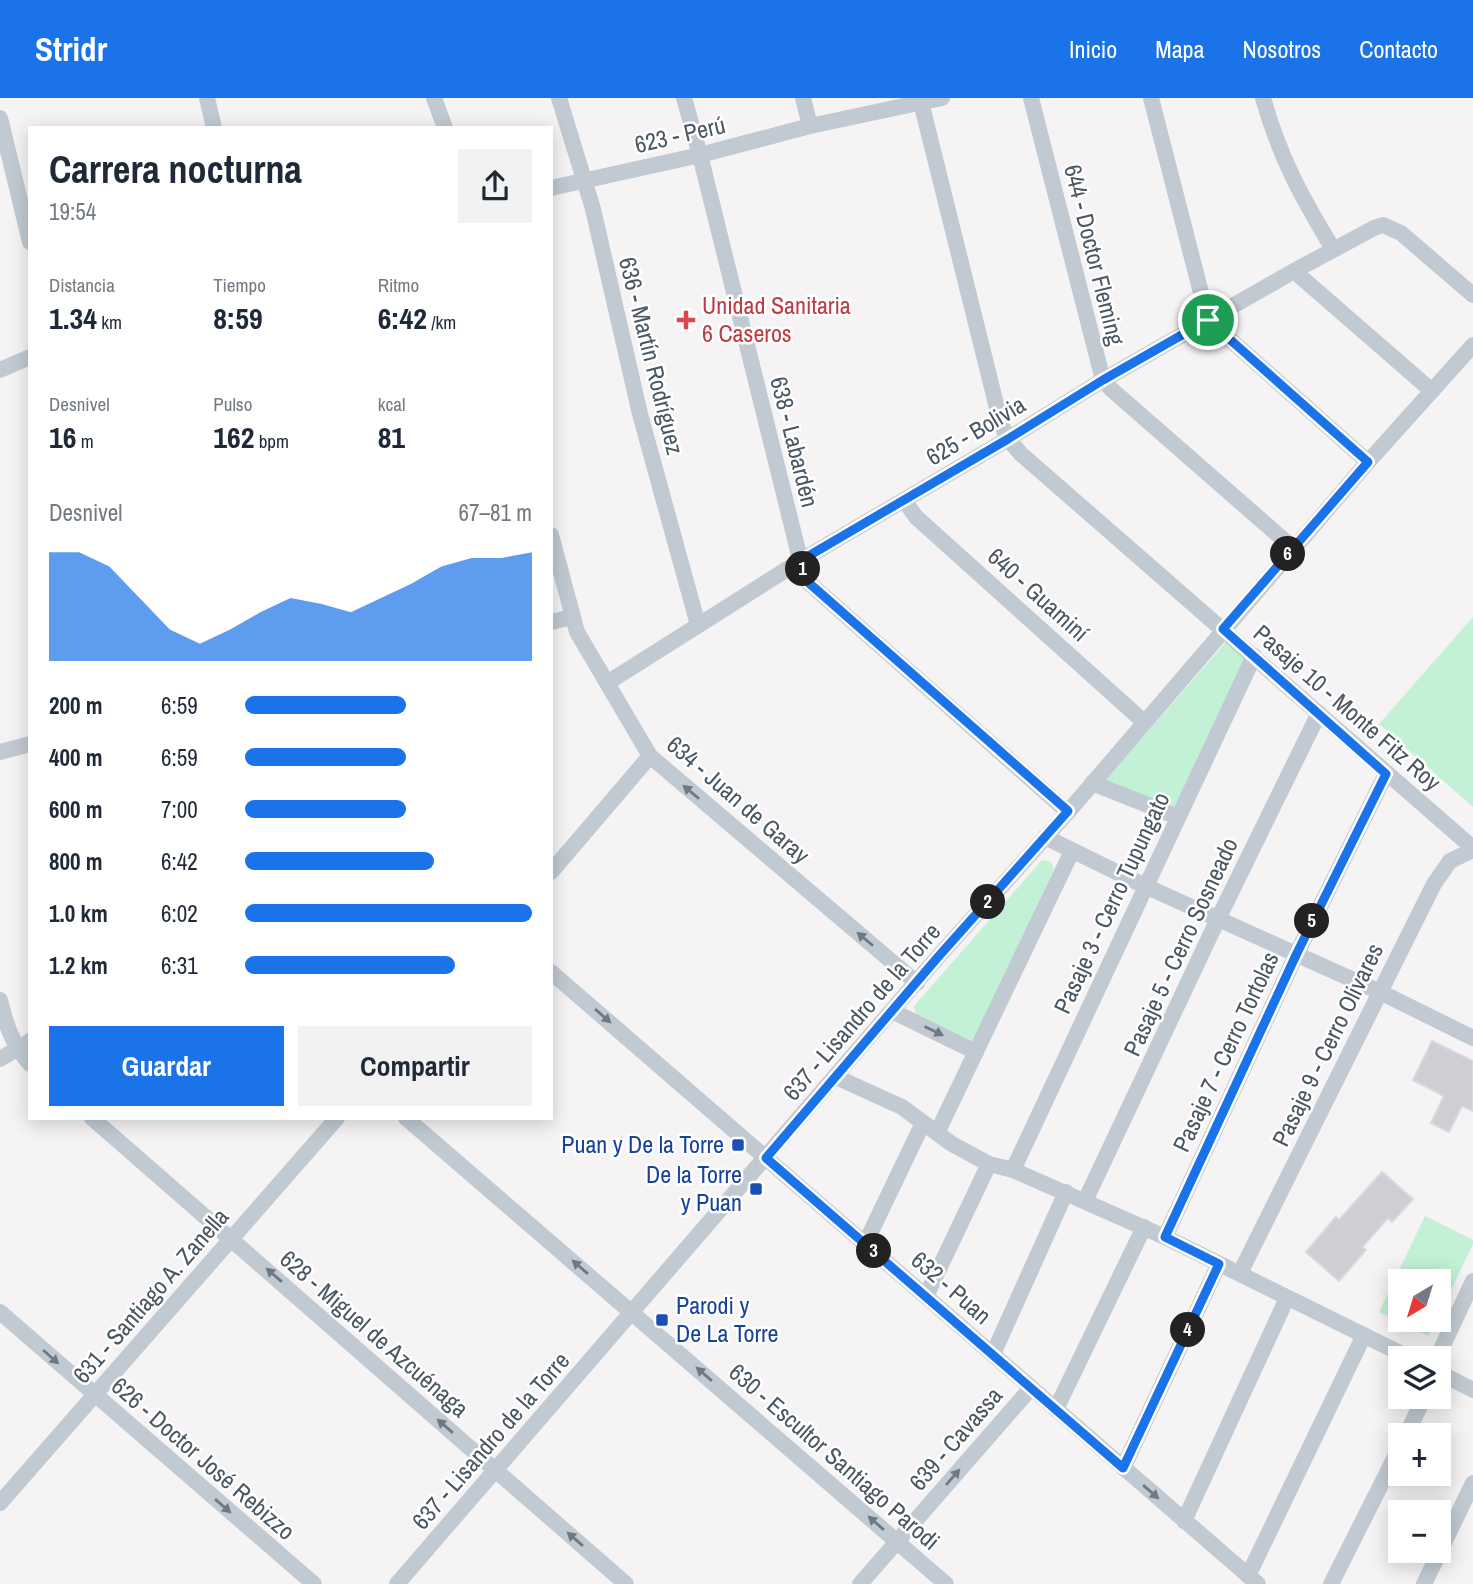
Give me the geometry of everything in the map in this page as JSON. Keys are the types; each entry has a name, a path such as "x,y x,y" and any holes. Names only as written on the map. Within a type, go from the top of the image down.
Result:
{"street":[{"path":"207,98 214,126"},
{"path":"434,98 444,126"},
{"name":"636 - Martín Rodríguez","path":"559,98 585,180 640,414 698,625"},
{"name":"638 - Labardén","path":"684,98 800,561 809,583 1068,811"},
{"path":"803,98 810,125"},
{"name":"623 - Perú","path":"553,188 700,155 810,125 942,98"},
{"name":"644 - Doctor Fleming","path":"1031,98 1103,380 1111,390 1293,548"},
{"path":"1151,98 1208,320 1368,462"},
{"path":"1263,98 1283,160 1333,249"},
{"path":"921,101 1001,424 1008,439"},
{"path":"0,118 28,234"},
{"name":"625 - Bolivia","path":"607,683 800,561 1103,380 1374,228 1383,225 1401,233 1473,295"},
{"path":"1294,271 1432,391"},
{"name":"637 - Lisandro de la Torre","path":"397,1584 1293,548 1473,345"},
{"path":"0,370 28,358"},
{"name":"Pasaje 10 - Monte Fitz Roy","path":"1008,439 1021,454 1473,849"},
{"name":"640 - Guaminí","path":"904,500 916,517 1144,722"},
{"name":"634 - Juan de Garay","path":"553,543 577,632 650,756 917,983"},
{"path":"553,622 572,617"},
{"name":"Pasaje 3 - Cerro Tupungato","path":"1013,1170 1254,656"},
{"name":"Pasaje 5 - Cerro Sosneado","path":"1086,1201 1218,919 1319,713"},
{"path":"0,752 28,745"},
{"path":"553,870 650,756"},
{"name":"Pasaje 7 - Cerro Tortolas","path":"1165,1237 1297,953 1386,774"},
{"path":"1092,783 1178,817"},
{"path":"1045,837 1144,886 1297,953 1473,1038"},
{"name":"Pasaje 9 - Cerro Olivares","path":"1240,1273 1434,884 1450,861 1473,849"},
{"path":"866,1244 930,1128 976,1052 1072,851"},
{"name":"632 - Puan","path":"553,974 1253,1580"},
{"path":"0,1000 8,1031 23,1045 0,1059"},
{"path":"892,1011 976,1052"},
{"path":"836,1077 902,1107 930,1128 989,1164 1013,1170 1144,1227 1388,1347"},
{"name":"628 - Miguel de Azcuénaga","path":"94,1120 626,1584"},
{"name":"631 - Santiago A. Zanella","path":"0,1503 335,1120"},
{"name":"630 - Escultor Santiago Parodi","path":"408,1120 946,1584"},
{"path":"926,1296 989,1164"},
{"path":"993,1354 1066,1192"},
{"path":"1056,1409 1144,1227"},
{"path":"1123,1468 1219,1264"},
{"path":"1443,1346 1473,1280"},
{"path":"1184,1521 1287,1298"},
{"name":"626 - Doctor José Rebizzo","path":"0,1312 314,1584"},
{"path":"1253,1580 1364,1335"},
{"path":"1451,1379 1473,1390"},
{"name":"639 - Cavassa","path":"860,1584 1031,1388"},
{"path":"1331,1584 1388,1471"},
{"path":"1424,1584 1473,1483"}],"green space":[{"path":"1473,617 1473,807 1379,724"},
{"path":"1226,642 1247,661 1173,811 1103,783"},
{"path":"1042,860 1051,862 1054,869 975,1042 916,1015 914,1006"},
{"path":"1425,1216 1473,1240 1451,1290 1451,1269 1400,1269"},
{"path":"1388,1293 1388,1316 1379,1312"}],"building":[{"path":"1432,1041 1473,1061 1473,1111 1462,1106 1449,1132 1431,1123 1444,1096 1413,1080"},
{"path":"1382,1172 1413,1199 1392,1222 1388,1218 1362,1247 1366,1250 1339,1281 1306,1252 1336,1217 1339,1220"}],"place":[{"name":"Unidad Sanitaria 6 Caseros","path":"686,320"},
{"name":"Puan y De la Torre","path":"738,1145"},
{"name":"De la Torre y Puan","path":"756,1189"},
{"name":"Parodi y De La Torre","path":"662,1320"}],"route":[{"path":"1208,320 1368,462 1223,629 1386,774 1297,953 1165,1237 1219,1264 1123,1468 766,1158 938,957 1068,811 809,583 800,561 1208,320"}]}
